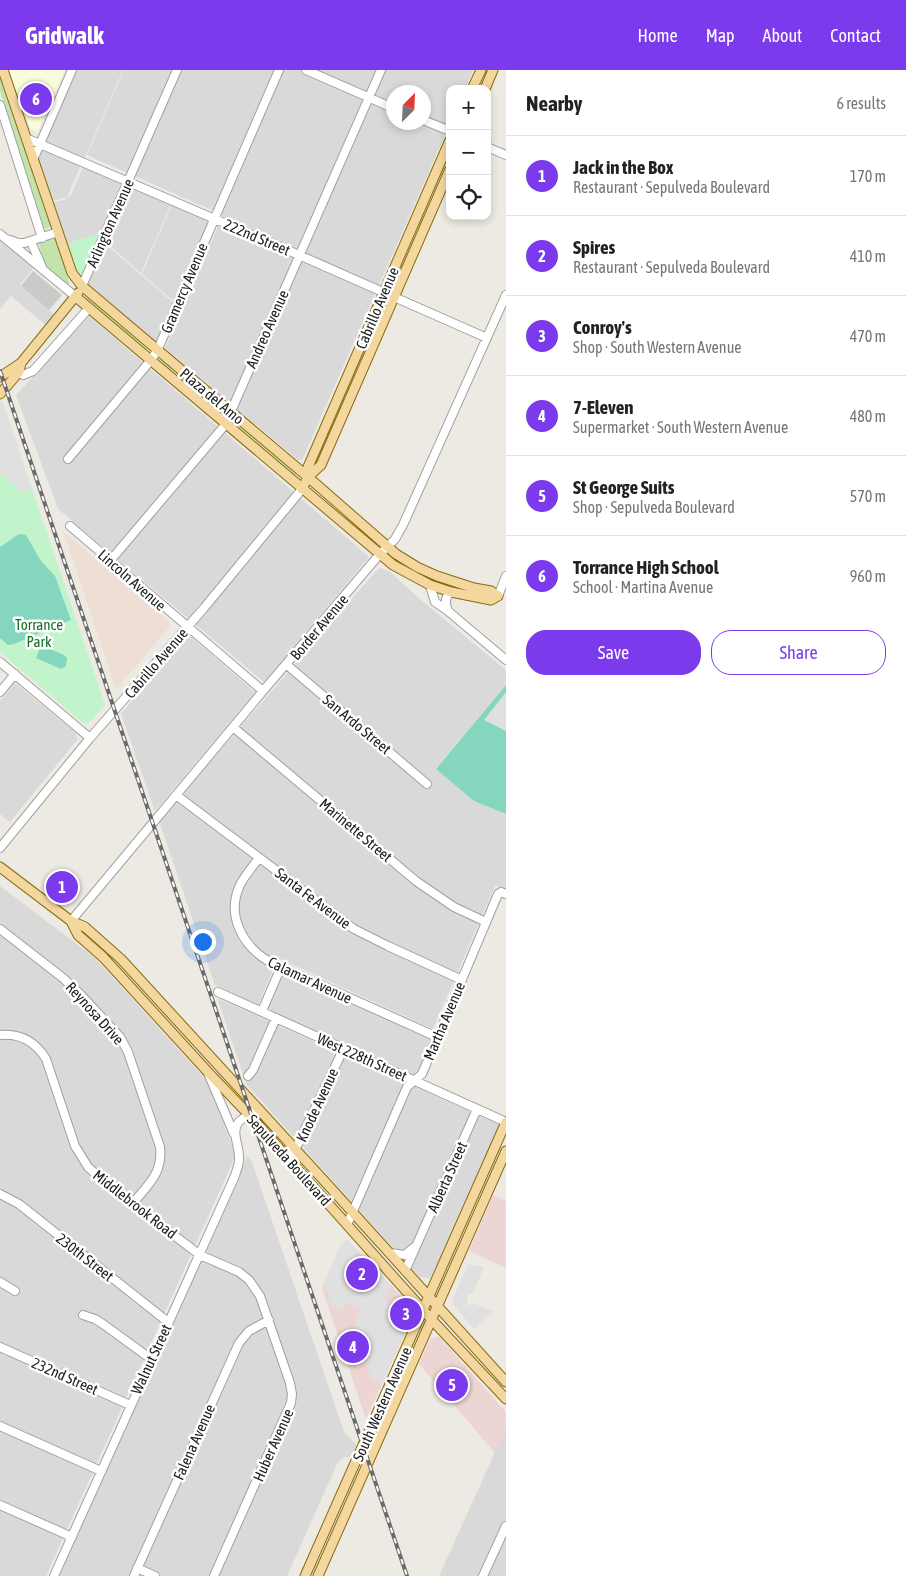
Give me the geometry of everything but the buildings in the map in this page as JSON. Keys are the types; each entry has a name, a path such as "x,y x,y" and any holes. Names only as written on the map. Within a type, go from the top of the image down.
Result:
{"main road":[{"name":"Plaza del Amo","path":"3,70 72,273 82,286 408,562 437,576 474,588 491,591 502,596"},
{"path":"474,85 480,70"},
{"path":"486,85 493,70"},
{"name":"Cabrillo Avenue","path":"308,477 308,467 446,149"},
{"name":"Cabrillo Avenue","path":"302,488 308,477 321,465 447,175"},
{"name":"Arlington Avenue","path":"0,394 82,286"},
{"name":"Plaza del Amo","path":"76,296 225,425 392,565 430,585 451,592 491,600 502,596"},
{"name":"Arlington Avenue","path":"0,377 20,367"},
{"name":"Sepulveda Boulevard","path":"0,867 71,921 85,927 101,940 151,992 254,1113 289,1160 432,1320 506,1399"},
{"name":"Sepulveda Boulevard","path":"71,921 78,935 103,957 207,1071 295,1150 506,1382"},
{"path":"142,1000 151,992"},
{"name":"South Western Avenue","path":"305,1576 430,1298 506,1122"},
{"name":"South Western Avenue","path":"318,1576 506,1151"},
{"path":"489,1190 484,1185 492,1168 492,1155"}],"street":[{"path":"33,160 72,70"},
{"name":"Arlington Avenue","path":"82,286 177,70"},
{"name":"Gramercy Avenue","path":"68,458 151,360 158,349 279,70"},
{"path":"306,70 386,105"},
{"name":"Andreo Avenue","path":"110,561 225,425 381,70"},
{"path":"0,105 42,238"},
{"path":"431,123 446,130"},
{"name":"222nd Street","path":"26,138 299,255 486,338"},
{"path":"491,149 506,155"},
{"path":"0,234 18,243 31,242 58,232"},
{"path":"0,234 76,296"},
{"path":"31,242 42,269"},
{"name":"Border Avenue","path":"71,921 263,691 379,555 395,539 506,295"},
{"name":"Arlington Avenue","path":"20,367 23,375 33,372 89,308"},
{"name":"Cabrillo Avenue","path":"0,848 90,738 187,627 302,488"},
{"name":"Lincoln Avenue","path":"70,526 263,691"},
{"path":"502,596 506,576"},
{"path":"430,585 435,602 506,660"},
{"path":"448,611 445,604 446,598 451,592"},
{"path":"0,662 90,738"},
{"name":"San Ardo Street","path":"287,665 427,784"},
{"path":"0,692 15,674"},
{"name":"Marinette Street","path":"233,727 435,895 454,907 486,922"},
{"name":"Santa Fe Avenue","path":"176,795 354,929 462,980"},
{"name":"Calamar Avenue","path":"259,858 244,878 237,893 235,914 240,933 254,951 262,958 281,967 437,1037"},
{"name":"Martha Avenue","path":"347,1225 407,1087 422,1074 486,922 502,894"},
{"name":"Reynosa Drive","path":"0,929 69,984 114,1029 125,1044 160,1147 161,1158 157,1173 133,1203"},
{"path":"262,1011 281,967"},
{"name":"West 228th Street","path":"218,992 506,1122"},
{"path":"248,1076 253,1070 276,1018"},
{"name":"Middlebrook Road","path":"0,1036 19,1036 35,1044 41,1050 46,1059 75,1146 80,1156 96,1175 200,1255"},
{"name":"Knode Avenue","path":"289,1160 344,1048"},
{"name":"Walnut Street","path":"207,1071 237,1141"},
{"name":"Alberta Street","path":"405,1271 477,1109"},
{"name":"Walnut Street","path":"54,1576 238,1167 239,1150 235,1134 236,1124 254,1113"},
{"name":"230th Street","path":"0,1194 18,1204 168,1322"},
{"path":"390,1253 405,1255 416,1245"},
{"name":"Huber Avenue","path":"200,1255 239,1272 249,1280 260,1296 290,1383 292,1394 291,1403 214,1576"},
{"path":"0,1282 15,1291"},
{"path":"83,1315 103,1324 151,1360"},
{"name":"Falena Avenue","path":"136,1572 238,1343 249,1331 269,1320"},
{"name":"232nd Street","path":"0,1347 130,1405"},
{"path":"0,1426 101,1472"},
{"path":"0,1505 72,1537"},
{"path":"483,1576 506,1526"},
{"path":"136,1572 156,1576"}],"shaded area":[{"path":"9,70 65,70 37,132 30,128"},
{"path":"76,70 123,70 83,162 41,144"},
{"path":"124,70 473,70 467,85 446,85 446,133 302,460 298,460 165,348 223,215 87,155"},
{"path":"40,145 82,163 67,197 48,202 34,160"},
{"path":"84,164 128,183 105,232 63,245 49,203 64,200 71,195"},
{"path":"129,184 172,202 141,273 103,240"},
{"path":"173,202 213,219 177,304 142,274"},
{"path":"0,235 36,265 20,285 58,318 49,328 11,296 0,309"},
{"path":"103,242 176,305 157,348 83,286"},
{"path":"33,271 62,295 49,310 21,286"},
{"path":"89,316 369,557 264,682 58,509 16,395"},
{"path":"2,400 32,489 23,493 0,473 0,402"},
{"path":"63,531 169,622 170,626 116,690"},
{"path":"381,568 390,572 422,601 506,670 506,685 436,768 474,801 506,814 506,888 495,886 433,1029 278,958 258,1005 215,985 159,821 376,571"},
{"path":"190,636 255,692 155,811 121,714 185,638"},
{"path":"15,683 76,733 77,740 10,822 0,814 0,701"},
{"path":"506,692 506,731 484,720"},
{"path":"0,886 94,957 208,1082 234,1150 234,1159 46,1576 0,1576"},
{"path":"282,968 437,1037 421,1073 414,1080 263,1011"},
{"path":"217,998 500,1125 429,1278 419,1277 247,1085"},
{"path":"247,1156 252,1162 344,1432 356,1445 355,1453 350,1457 344,1457 338,1462 287,1576 58,1576"},
{"path":"493,1195 506,1201 506,1268 469,1251"},
{"path":"347,1240 412,1307 414,1313 366,1419 322,1288 340,1246"},
{"path":"347,1240 358,1254 349,1273 353,1282 362,1286 371,1283 376,1271 391,1286 385,1299 408,1323 383,1383 371,1378 354,1327 361,1309 346,1303 343,1311 330,1305 332,1302 327,1299 330,1292 322,1288 340,1246"},
{"path":"468,1264 484,1267 472,1295 468,1293 467,1304 470,1306 472,1303 494,1311 474,1329 453,1304 453,1299"},
{"path":"440,1338 506,1412 506,1428 495,1453 419,1364 430,1339"},
{"path":"506,1428 506,1576 439,1576"}],"green space":[{"path":"0,75 50,223 47,229 44,228 42,223 0,91"},
{"path":"105,232 81,285 63,245"},
{"path":"55,237 69,284 66,284 46,267 38,242"},
{"path":"86,296 148,349 144,350 85,300"},
{"path":"160,358 222,410 222,413 220,414 158,362"},
{"name":"Torrance Park","path":"2,400 105,705 88,724 82,722 0,652 0,402"},
{"path":"237,422 294,471 295,476 233,425"},
{"path":"19,534 26,535 41,561 55,576 71,620 8,645 0,638 0,547"},
{"path":"41,645 64,655 67,658 66,666 61,669 36,658"},
{"path":"506,685 506,814 474,801 436,769"}],"railway":[{"path":"0,371 407,1576"}],"place":[{"name":"Torrance High School","path":"36,99"},
{"name":"Jack in the Box","path":"62,887"},
{"name":"Spires","path":"362,1274"},
{"name":"Conroy's","path":"406,1314"},
{"name":"7-Eleven","path":"353,1347"},
{"name":"St George Suits","path":"452,1385"}]}
